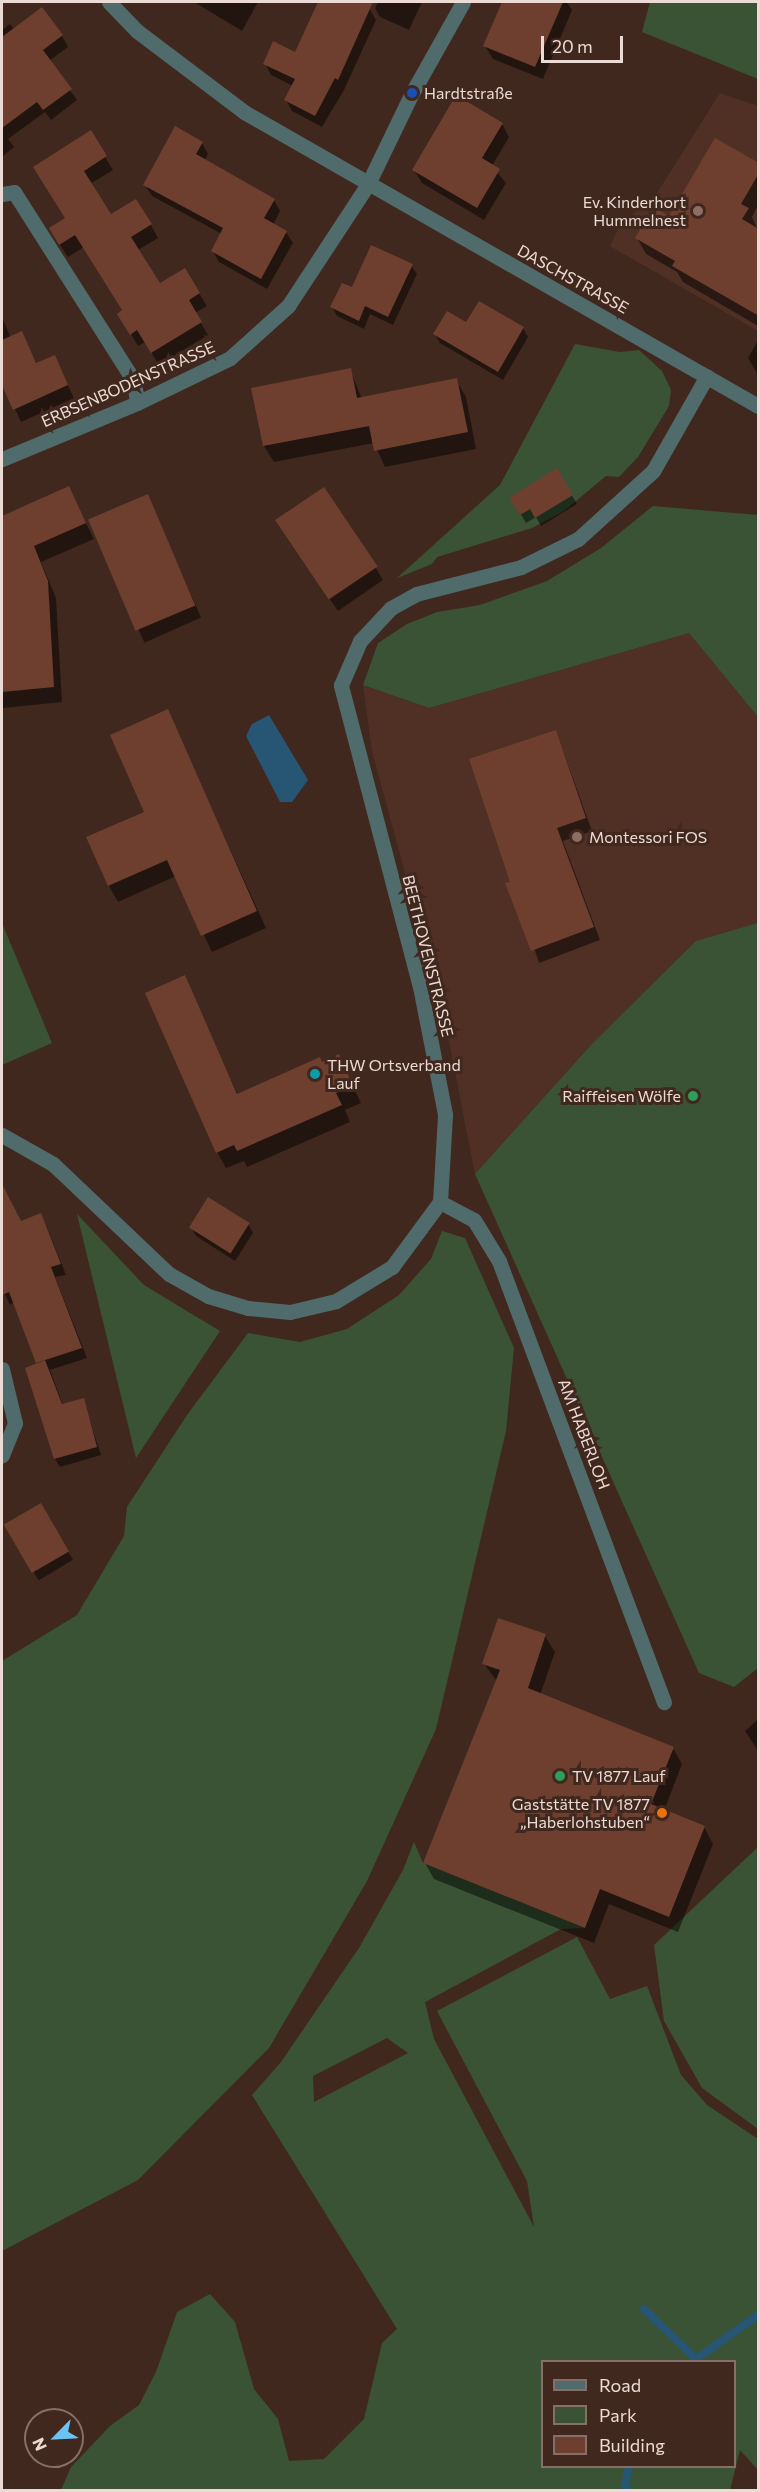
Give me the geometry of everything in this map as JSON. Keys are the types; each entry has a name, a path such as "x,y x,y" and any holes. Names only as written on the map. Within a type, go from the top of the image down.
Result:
{"street":[{"name":"DASCHSTRASSE","path":"109,2 137,31 244,111 759,406"},
{"path":"368,184 412,93 463,2"},
{"name":"ERBSENBODENSTRASSE","path":"2,459 137,403 230,358 288,306 368,184"},
{"path":"2,194 14,192 134,381 137,403"},
{"name":"BEETHOVENSTRASSE","path":"440,1202 445,1114 420,987 341,685 360,641 391,608 416,594 521,567 578,539 653,471 707,376"},
{"path":"2,1135 53,1164 169,1274 208,1296 248,1308 290,1312 336,1301 392,1267 440,1202"},
{"name":"AM HABERLOH","path":"440,1202 474,1220 499,1261 664,1702"},
{"path":"2,1369 15,1423 2,1456"}],"shaded area":[{"name":"Ev. Kinderhort Hummelnest","path":"720,93 758,106 758,331 610,246 621,223 654,198"},
{"name":"Montessori FOS","path":"689,633 758,717 758,923 590,1046 475,1174 445,1021 372,751 363,685 429,708"}],"green space":[{"path":"650,2 758,2 758,79 642,32"},
{"path":"575,344 620,352 639,350 662,371 671,390 669,406 638,457 619,477 606,476 564,511 532,528 437,557 432,564 397,578 500,485"},
{"path":"653,506 758,515 758,717 689,633 429,708 363,685 378,643 407,624 437,612 480,605 547,581 601,548"},
{"path":"2,923 52,1043 2,1065"},
{"path":"758,923 758,1668 734,1687 699,1673 475,1174 590,1046 696,941"},
{"path":"77,1214 144,1285 220,1331 136,1458"},
{"path":"442,1231 465,1238 514,1348 506,1431 436,1729 367,1881 269,2048 138,2180 2,2251 2,1661 77,1615 124,1536 127,1507 187,1415 248,1333 300,1342 347,1329 399,1295 431,1259"},
{"path":"414,1842 423,1863 585,1928 561,1929 425,2002 434,2039 534,2227 527,2181 437,2011 577,1937 610,1999 647,1986 681,2075 707,2105 758,2139 758,2470 740,2450 736,2466 736,2360 541,2360 541,2468 736,2468 730,2490 61,2490 71,2468 84,2468 84,2453 110,2426 139,2405 156,2372 177,2312 210,2294 235,2322 254,2389 278,2419 289,2461 324,2459 364,2419 382,2343 397,2329 252,2095 281,2062 359,1948 403,1870","holes":["387,2038 408,2053 314,2102 313,2076"]},
{"path":"758,1847 758,2129 702,2088 664,2021 654,1945"}],"water":[{"path":"269,715 308,780 292,802 280,802 246,736 252,724"}],"building":[{"path":"318,2 373,2 338,80 335,78 315,116 284,100 295,79 263,64 273,41 295,52"},
{"path":"502,2 563,2 535,67 483,46"},
{"path":"42,7 63,35 43,50 72,89 43,110 37,102 2,128 2,37"},
{"path":"456,95 503,123 482,158 500,169 477,208 412,170"},
{"path":"175,126 203,142 196,154 275,199 264,218 287,231 261,279 211,251 223,228 143,185"},
{"path":"91,130 107,156 84,171 111,214 136,199 152,224 131,237 160,283 185,268 200,293 189,300 202,322 151,353 137,330 130,335 117,314 122,310 75,235 59,245 49,228 65,218 33,167"},
{"path":"715,138 759,163 759,173 741,204 749,208 742,219 759,229 759,316 672,266 675,261 635,238 653,207 669,216"},
{"path":"371,245 413,264 388,317 365,306 359,321 330,307 342,283 352,287"},
{"path":"479,301 524,327 498,372 433,334 447,311 466,322"},
{"path":"22,331 36,363 55,355 68,385 13,410 2,385 2,340"},
{"path":"351,368 357,398 457,378 468,432 374,451 369,426 263,446 251,388"},
{"path":"557,468 573,495 535,518 530,509 520,515 509,498"},
{"path":"69,486 86,523 34,546 48,581 54,687 2,692 2,516"},
{"path":"324,487 378,567 329,600 275,520"},
{"path":"148,494 195,605 135,631 88,519"},
{"path":"168,709 257,911 201,936 167,860 108,886 86,837 144,812 110,735"},
{"path":"556,730 586,818 557,828 594,927 531,951 505,883 510,882 469,759"},
{"name":"THW Ortsverband Lauf","path":"185,975 237,1094 320,1057 322,1062 339,1054 353,1086 336,1093 342,1105 237,1151 234,1145 216,1153 145,993"},
{"path":"2,1184 21,1221 41,1213 61,1264 51,1267 82,1348 36,1363 9,1292 2,1295"},
{"path":"208,1197 250,1223 230,1253 189,1228"},
{"path":"45,1360 62,1404 84,1398 97,1447 54,1459 25,1368"},
{"path":"41,1503 69,1551 32,1573 4,1524"},
{"name":"TV 1877 Lauf","path":"498,1618 546,1634 528,1688 674,1747 651,1804 705,1826 669,1917 600,1889 585,1928 423,1863 500,1670 482,1664"}],"waterway":[{"path":"644,2309 696,2359"},
{"path":"695,2360 758,2315"},
{"path":"625,2490 628,2468"}],"place":[{"name":"Hardtstraße","path":"412,93"},
{"name":"Ev. Kinderhort Hummelnest","path":"698,211"},
{"name":"Montessori FOS","path":"577,837"},
{"name":"THW Ortsverband Lauf","path":"315,1074"},
{"name":"Raiffeisen Wölfe","path":"693,1096"},
{"name":"TV 1877 Lauf","path":"560,1776"},
{"name":"Gaststätte TV 1877 „Haberlohstuben“","path":"662,1813"}]}
